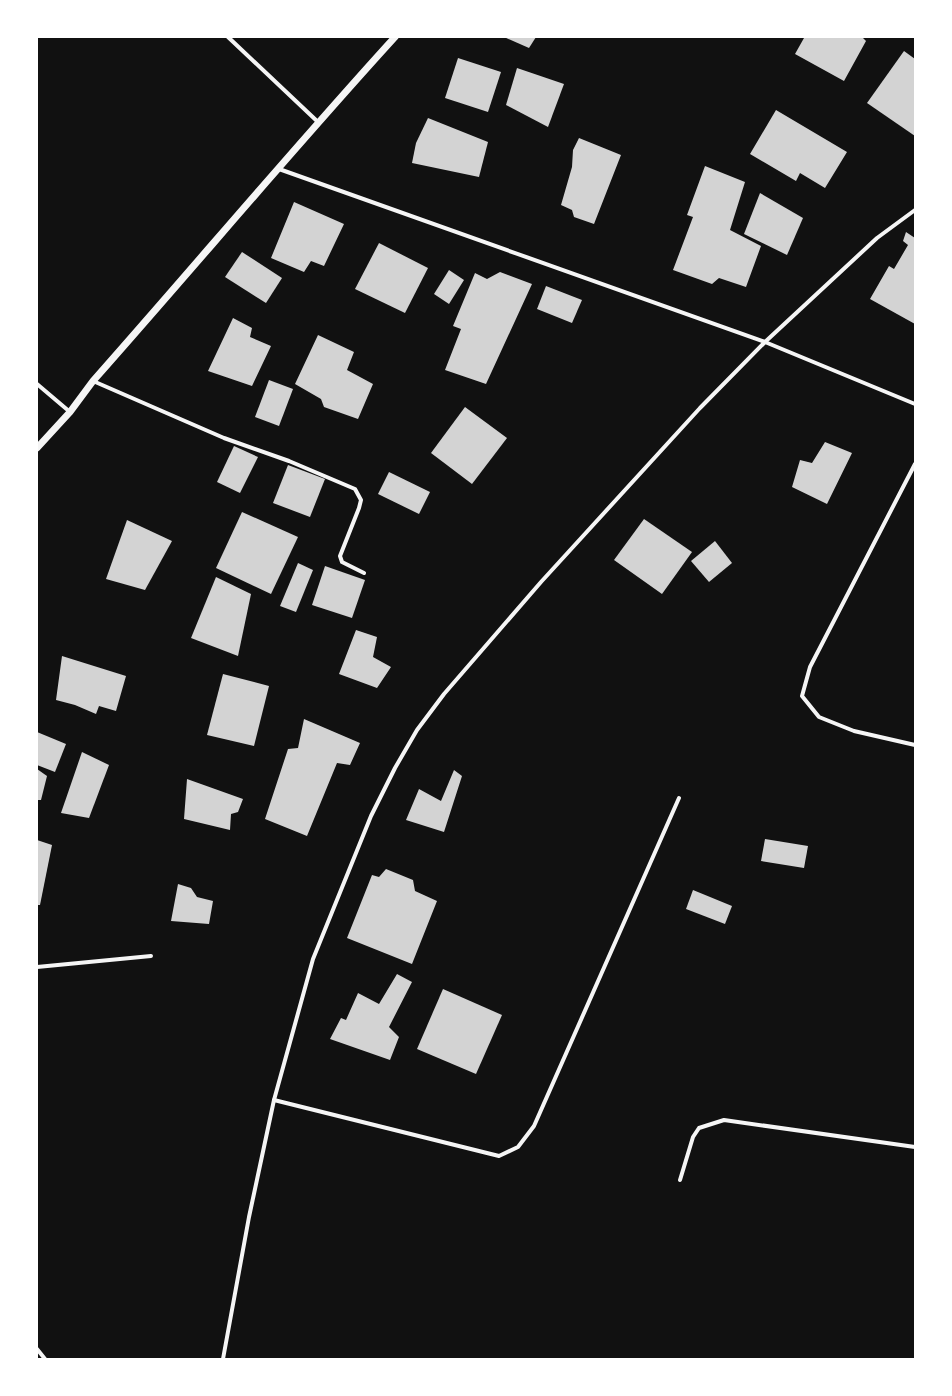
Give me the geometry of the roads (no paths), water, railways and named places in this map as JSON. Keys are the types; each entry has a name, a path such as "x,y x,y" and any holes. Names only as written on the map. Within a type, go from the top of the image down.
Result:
{"street":[{"path":"228,37 318,122"},
{"path":"37,448 70,412 93,381 280,169 318,122 395,37"},
{"path":"280,169 765,342 915,404"},
{"path":"223,1359 249,1217 274,1100 313,959 371,816 395,768 417,730 444,694 541,582 700,408 765,342 877,238 915,210"},
{"path":"93,381 224,438 289,461 355,490 361,500 340,556 342,562 364,572"},
{"path":"37,384 70,412"},
{"path":"915,464 810,667 802,696 819,717 854,731 915,746"},
{"path":"274,1100 499,1156 518,1148 534,1126 679,798"},
{"path":"37,967 151,956"},
{"path":"680,1180 693,1137 699,1128 724,1120 915,1147"},
{"path":"37,1349 45,1359"}]}
